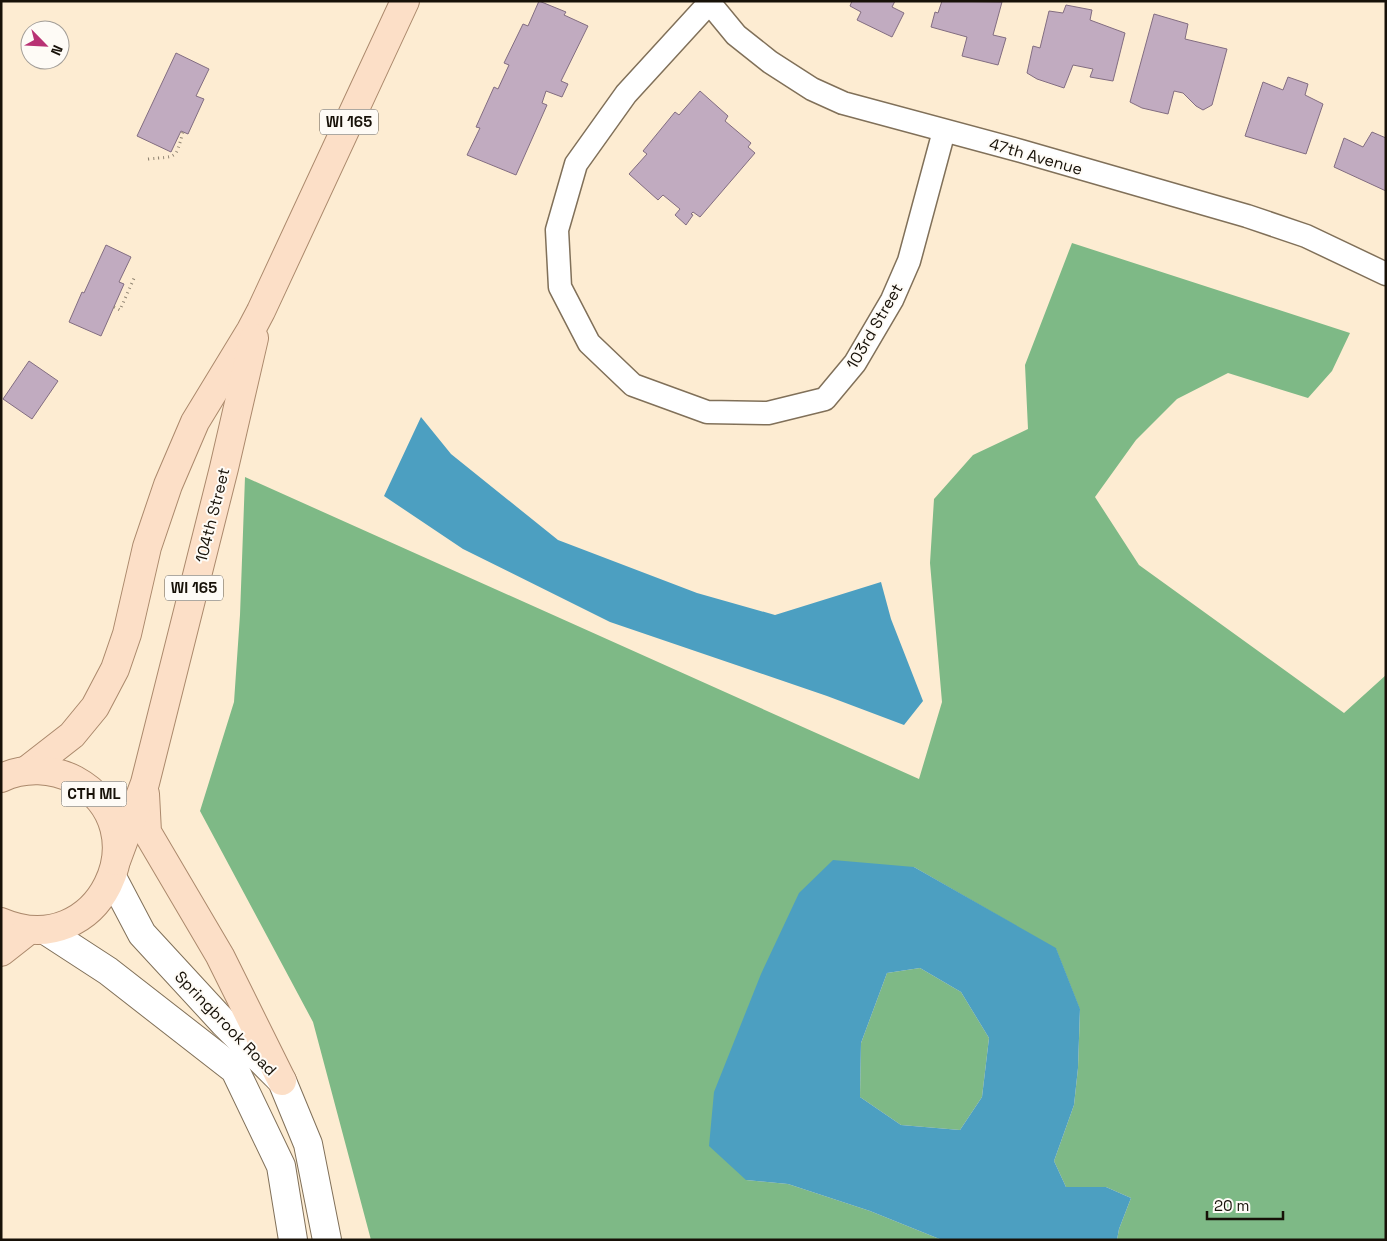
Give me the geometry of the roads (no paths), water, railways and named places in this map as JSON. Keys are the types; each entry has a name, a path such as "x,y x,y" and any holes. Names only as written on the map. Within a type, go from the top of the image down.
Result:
{"main road":[{"name":"104th Street","path":"11,771 72,735 95,707 115,669 127,634 147,548 168,485 195,422 261,311 405,1"},
{"name":"104th Street","path":"114,869 145,783 224,468 261,311"},
{"name":"CTH ML","path":"11,771 62,773 86,786 105,807 115,833 114,869"},
{"path":"145,783 147,832 220,956 282,1081"},
{"name":"WI 165","path":"1,952 37,930 67,925 86,913 102,897 114,869"},
{"path":"1,922 37,930"}],"street":[{"name":"47th Avenue","path":"709,2 736,35 770,62 812,88 843,103 1247,216 1306,236 1386,274"},
{"name":"103rd Street","path":"709,2 626,94 576,164 556,230 560,287 589,343 633,385 707,412 768,413 825,399 855,363 892,300 908,261 944,131"},
{"name":"Springbrook Road","path":"114,869 142,934 224,1023 282,1081 308,1144 327,1240"},
{"name":"Springbrook Road","path":"37,930 108,971 235,1070 281,1166 293,1240"}],"water":[{"path":"421,417 451,454 558,540 697,593 775,615 881,582 891,619 923,701 904,725 827,696 610,622 463,549 384,496"},
{"path":"833,860 914,867 1056,948 1080,1009 1078,1068 1074,1105 1054,1161 1066,1187 1106,1187 1131,1198 1119,1229 1117,1240 942,1240 870,1211 788,1184 746,1180 709,1146 714,1092 761,974 799,893","holes":["920,968 961,992 989,1038 982,1097 960,1130 901,1125 860,1097 861,1043 887,973"]}]}
